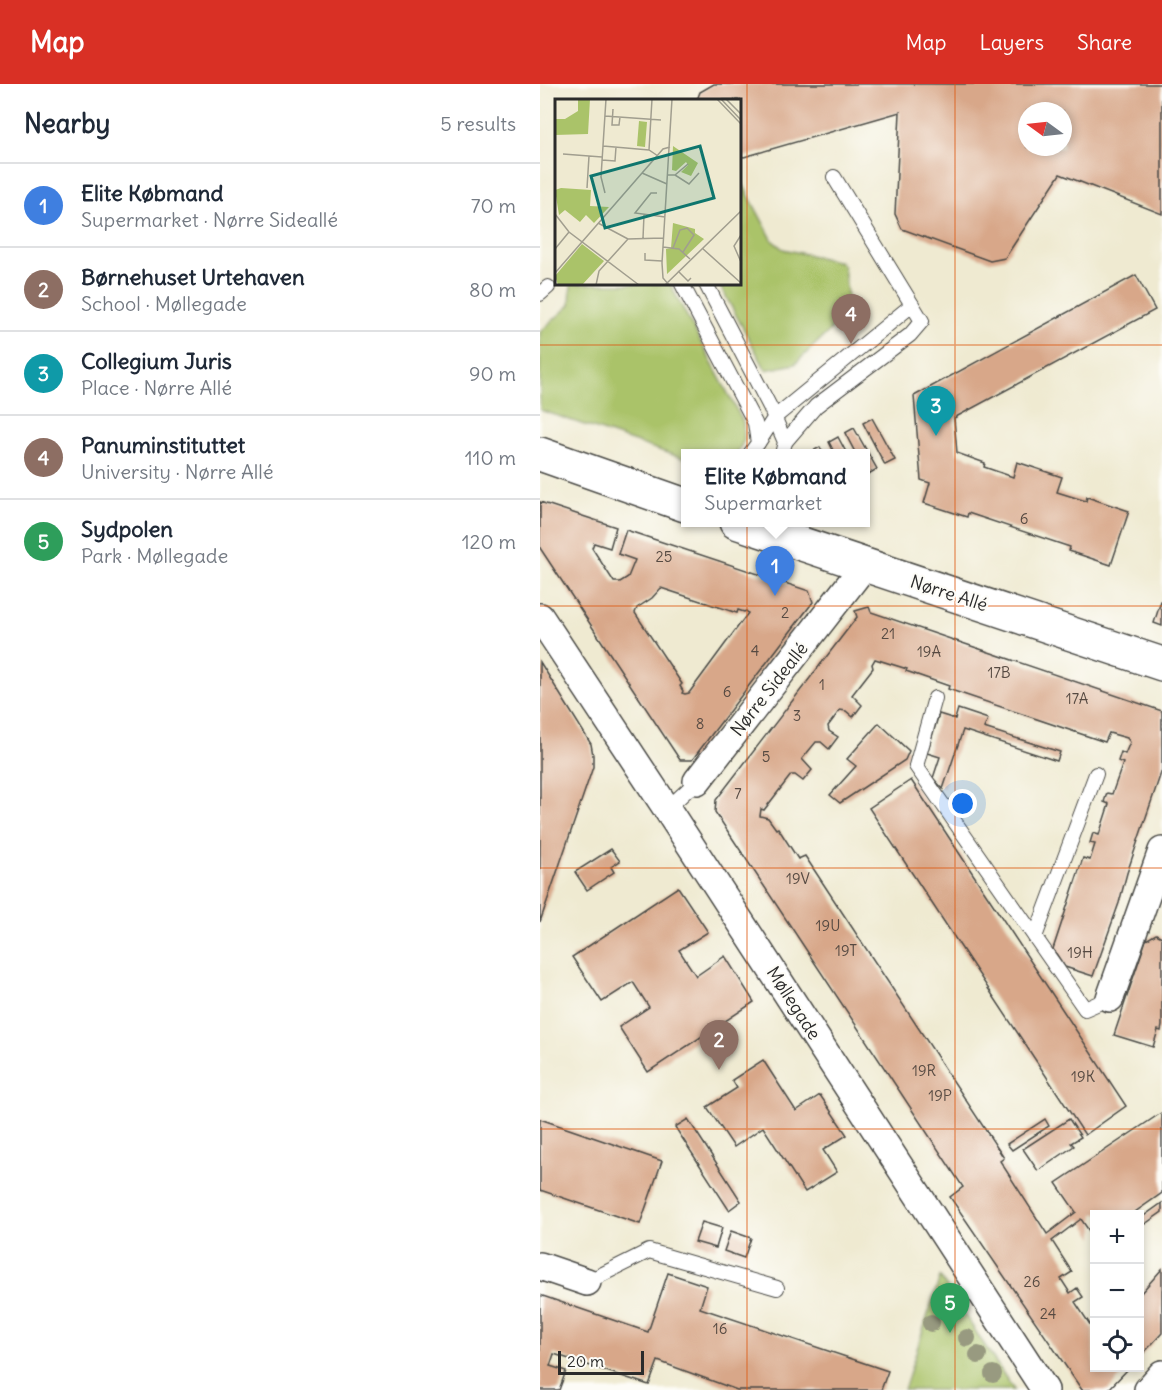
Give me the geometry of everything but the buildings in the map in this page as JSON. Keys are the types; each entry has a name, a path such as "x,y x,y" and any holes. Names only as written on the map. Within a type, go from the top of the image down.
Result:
{"street":[{"path":"540,454 681,504"},
{"name":"Nørre Allé","path":"758,527 1162,664"},
{"name":"Nørre Sideallé","path":"697,781 865,565"},
{"name":"Møllegade","path":"540,617 667,808 1045,1390"},
{"path":"1110,998 1151,917 1162,851"},
{"path":"540,1266 586,1282"},
{"path":"1148,1390 1162,1374"}],"lane":[{"path":"784,448 816,406 910,335 922,321 834,177"},
{"path":"683,285 755,423 754,448"},
{"path":"707,285 775,417 784,448"},
{"path":"754,448 775,417 912,305"},
{"path":"935,698 916,766 1085,1009 1110,998"},
{"path":"1035,937 1096,774"},
{"name":"Nørre Sideallé","path":"667,808 697,781"},
{"path":"586,1282 649,1251 777,1288"}],"green space":[{"path":"741,181 773,241 783,249 840,262 844,267 849,312 795,364 766,370 720,285 741,285"},
{"path":"571,285 673,285 671,286 743,422 744,440 739,449 681,449 681,458 540,410 540,332 570,305"},
{"path":"940,1277 1014,1390 904,1390"}],"place":[{"name":"Panuminstituttet","path":"851,344"},
{"name":"Collegium Juris","path":"936,436"},
{"name":"Elite Købmand","path":"775,596"},
{"name":"Børnehuset Urtehaven","path":"719,1070"},
{"name":"Sydpolen","path":"950,1333"}]}
